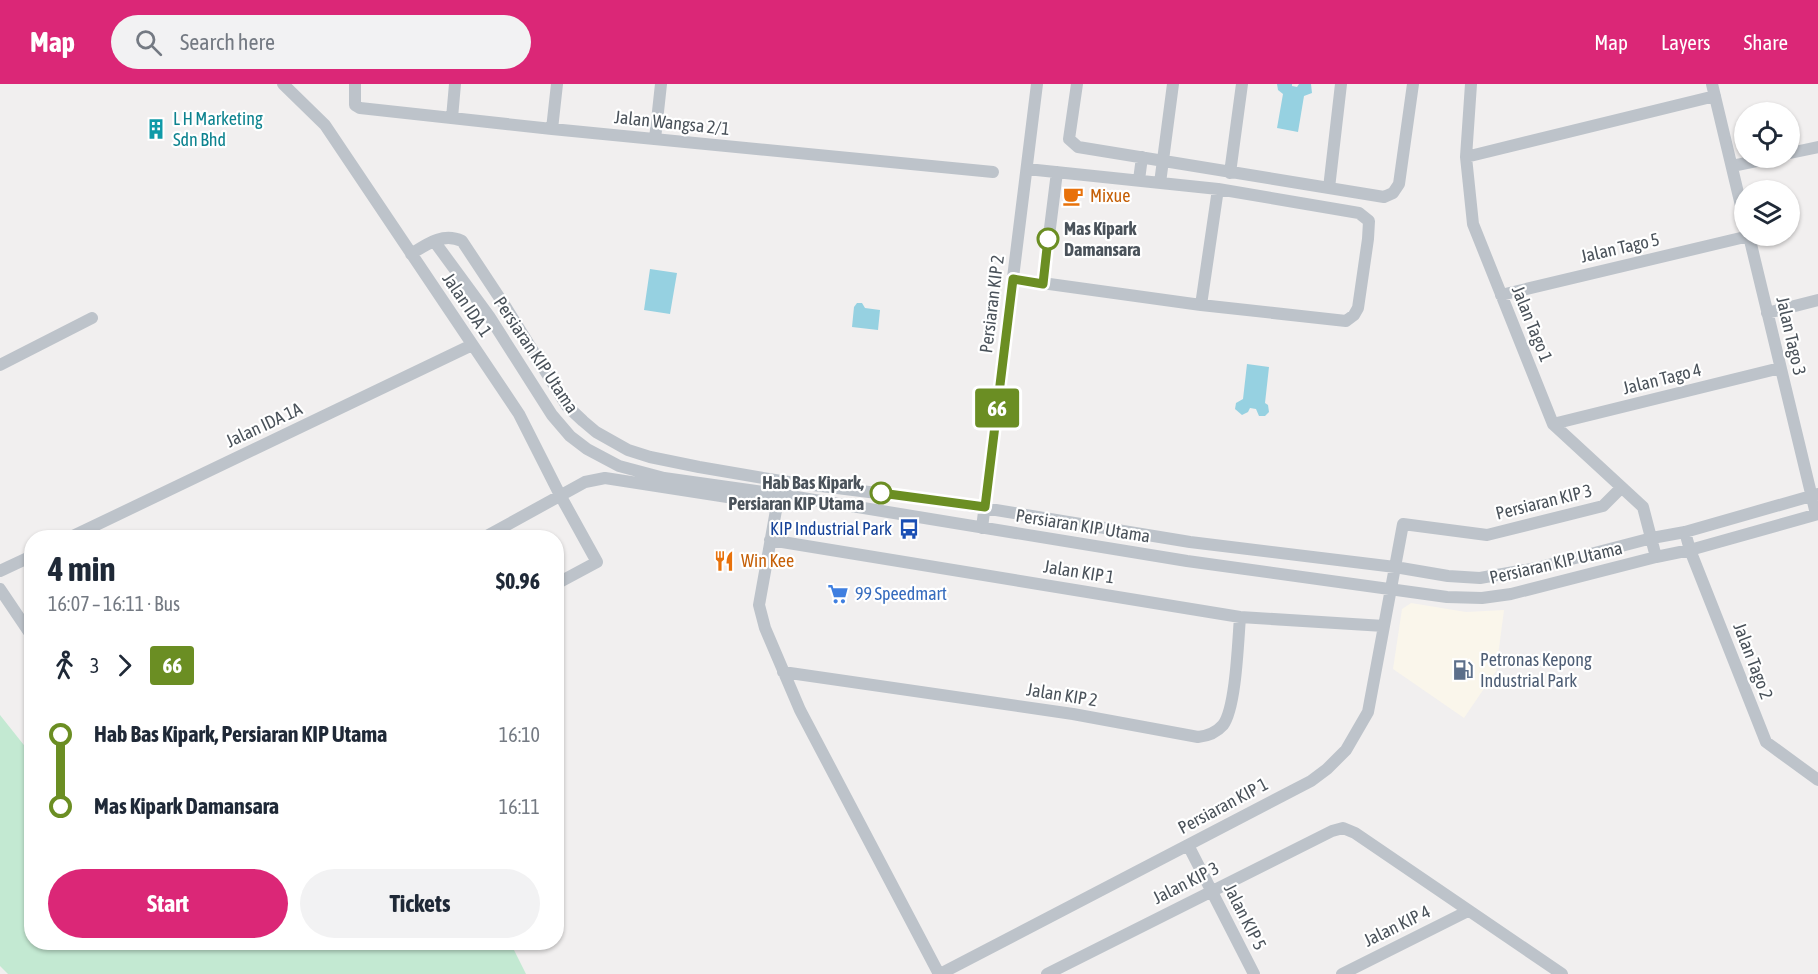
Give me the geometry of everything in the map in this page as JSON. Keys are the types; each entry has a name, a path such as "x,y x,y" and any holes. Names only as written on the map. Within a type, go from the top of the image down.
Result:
{"street":[{"name":"Jalan IDA 1","path":"283,84 325,125 519,414 597,562 564,580"},
{"name":"Jalan Wangsa 2/1","path":"355,84 355,105 360,108 993,172"},
{"path":"452,118 455,84"},
{"path":"552,129 557,84"},
{"path":"655,139 661,84"},
{"name":"Persiaran KIP 2","path":"982,528 1037,84"},
{"path":"1077,84 1069,139 1078,147 1384,197 1393,193 1399,184 1413,84"},
{"path":"1160,183 1173,84"},
{"path":"1230,173 1242,84"},
{"path":"1329,188 1341,84"},
{"name":"Jalan Tago 1","path":"1471,84 1466,157 1473,225 1553,424 1643,507 1656,557"},
{"path":"1466,157 1714,90 1735,180"},
{"path":"1800,151 1818,147"},
{"path":"1139,180 1142,157"},
{"path":"1013,279 1201,305 1346,321 1354,315 1358,308 1368,239 1369,221 1359,213 1218,189 1027,169"},
{"path":"1043,284 1057,172"},
{"path":"1201,305 1218,189"},
{"name":"Persiaran KIP Utama","path":"1652,538 1537,568 1480,578 1448,576 1395,567 1190,542 985,507 781,481 650,457 614,443 596,432 567,406 462,241 454,237 434,241 489,316 552,415 570,436 587,449 619,466 664,478 778,494 1187,561 1447,597 1482,598 1540,588 1656,557"},
{"name":"Jalan Tago 5","path":"1501,295 1734,240"},
{"path":"411,254 434,241"},
{"name":"Jalan Tago 3","path":"1751,246 1780,368 1815,495 1817,514"},
{"path":"1767,313 1818,300"},
{"path":"0,365 92,318"},
{"name":"Jalan IDA 1A","path":"86,530 472,345"},
{"name":"Jalan Tago 4","path":"1553,424 1780,368"},
{"path":"604,459 614,443"},
{"path":"498,530 585,482 605,478 753,501 778,494"},
{"name":"Persiaran KIP 1","path":"781,481 759,605 765,628 806,721 939,974 1311,781 1327,770 1346,750 1368,711 1395,567"},
{"name":"Persiaran KIP 3","path":"1395,567 1403,524 1487,536 1604,506 1621,488"},
{"path":"1652,538 1685,532 1815,495"},
{"path":"1656,557 1690,550 1817,514"},
{"name":"Jalan Tago 2","path":"1685,532 1690,550 1766,742 1818,780"},
{"name":"Jalan KIP 1","path":"770,540 1240,617 1384,626"},
{"path":"0,571 24,560"},
{"path":"0,589 24,625"},
{"name":"Jalan KIP 2","path":"783,672 1073,714 1198,737 1208,736 1224,724 1228,715 1240,617"},
{"name":"Jalan KIP 3","path":"1047,974 1332,831 1343,828 1355,833 1468,911"},
{"name":"Jalan KIP 5","path":"1188,845 1254,974"},
{"path":"1468,911 1562,974"},
{"name":"Jalan KIP 4","path":"1342,974 1468,911"}],"shaded area":[{"path":"1411,603 1466,612 1504,610 1496,671 1464,718 1393,669 1402,609"}],"green space":[{"path":"0,715 24,745 24,950 514,950 526,974 8,974 0,966"}],"water":[{"path":"1277,84 1292,84 1297,87 1299,84 1311,84 1312,93 1304,96 1298,132 1277,128 1283,94 1278,90"},
{"path":"650,269 677,273 670,314 644,310"},
{"path":"857,303 862,303 865,308 880,310 878,330 852,327 854,307"},
{"path":"1247,364 1269,367 1265,403 1268,405 1269,412 1265,416 1259,416 1256,409 1250,408 1242,415 1235,409 1236,403 1243,399"}],"bus line":[{"name":"66","path":"881,493 985,507 1013,279 1043,284 1048,239"}],"place":[{"name":"L H Marketing Sdn Bhd","path":"156,129"},
{"name":"Mixue","path":"1073,196"},
{"name":"Mas Kipark Damansara","path":"1048,239"},
{"name":"Hab Bas Kipark, Persiaran KIP Utama","path":"881,493"},
{"name":"KIP Industrial Park","path":"909,529"},
{"name":"Win Kee","path":"724,561"},
{"name":"99 Speedmart","path":"838,594"},
{"name":"Petronas Kepong Industrial Park","path":"1463,670"}]}
